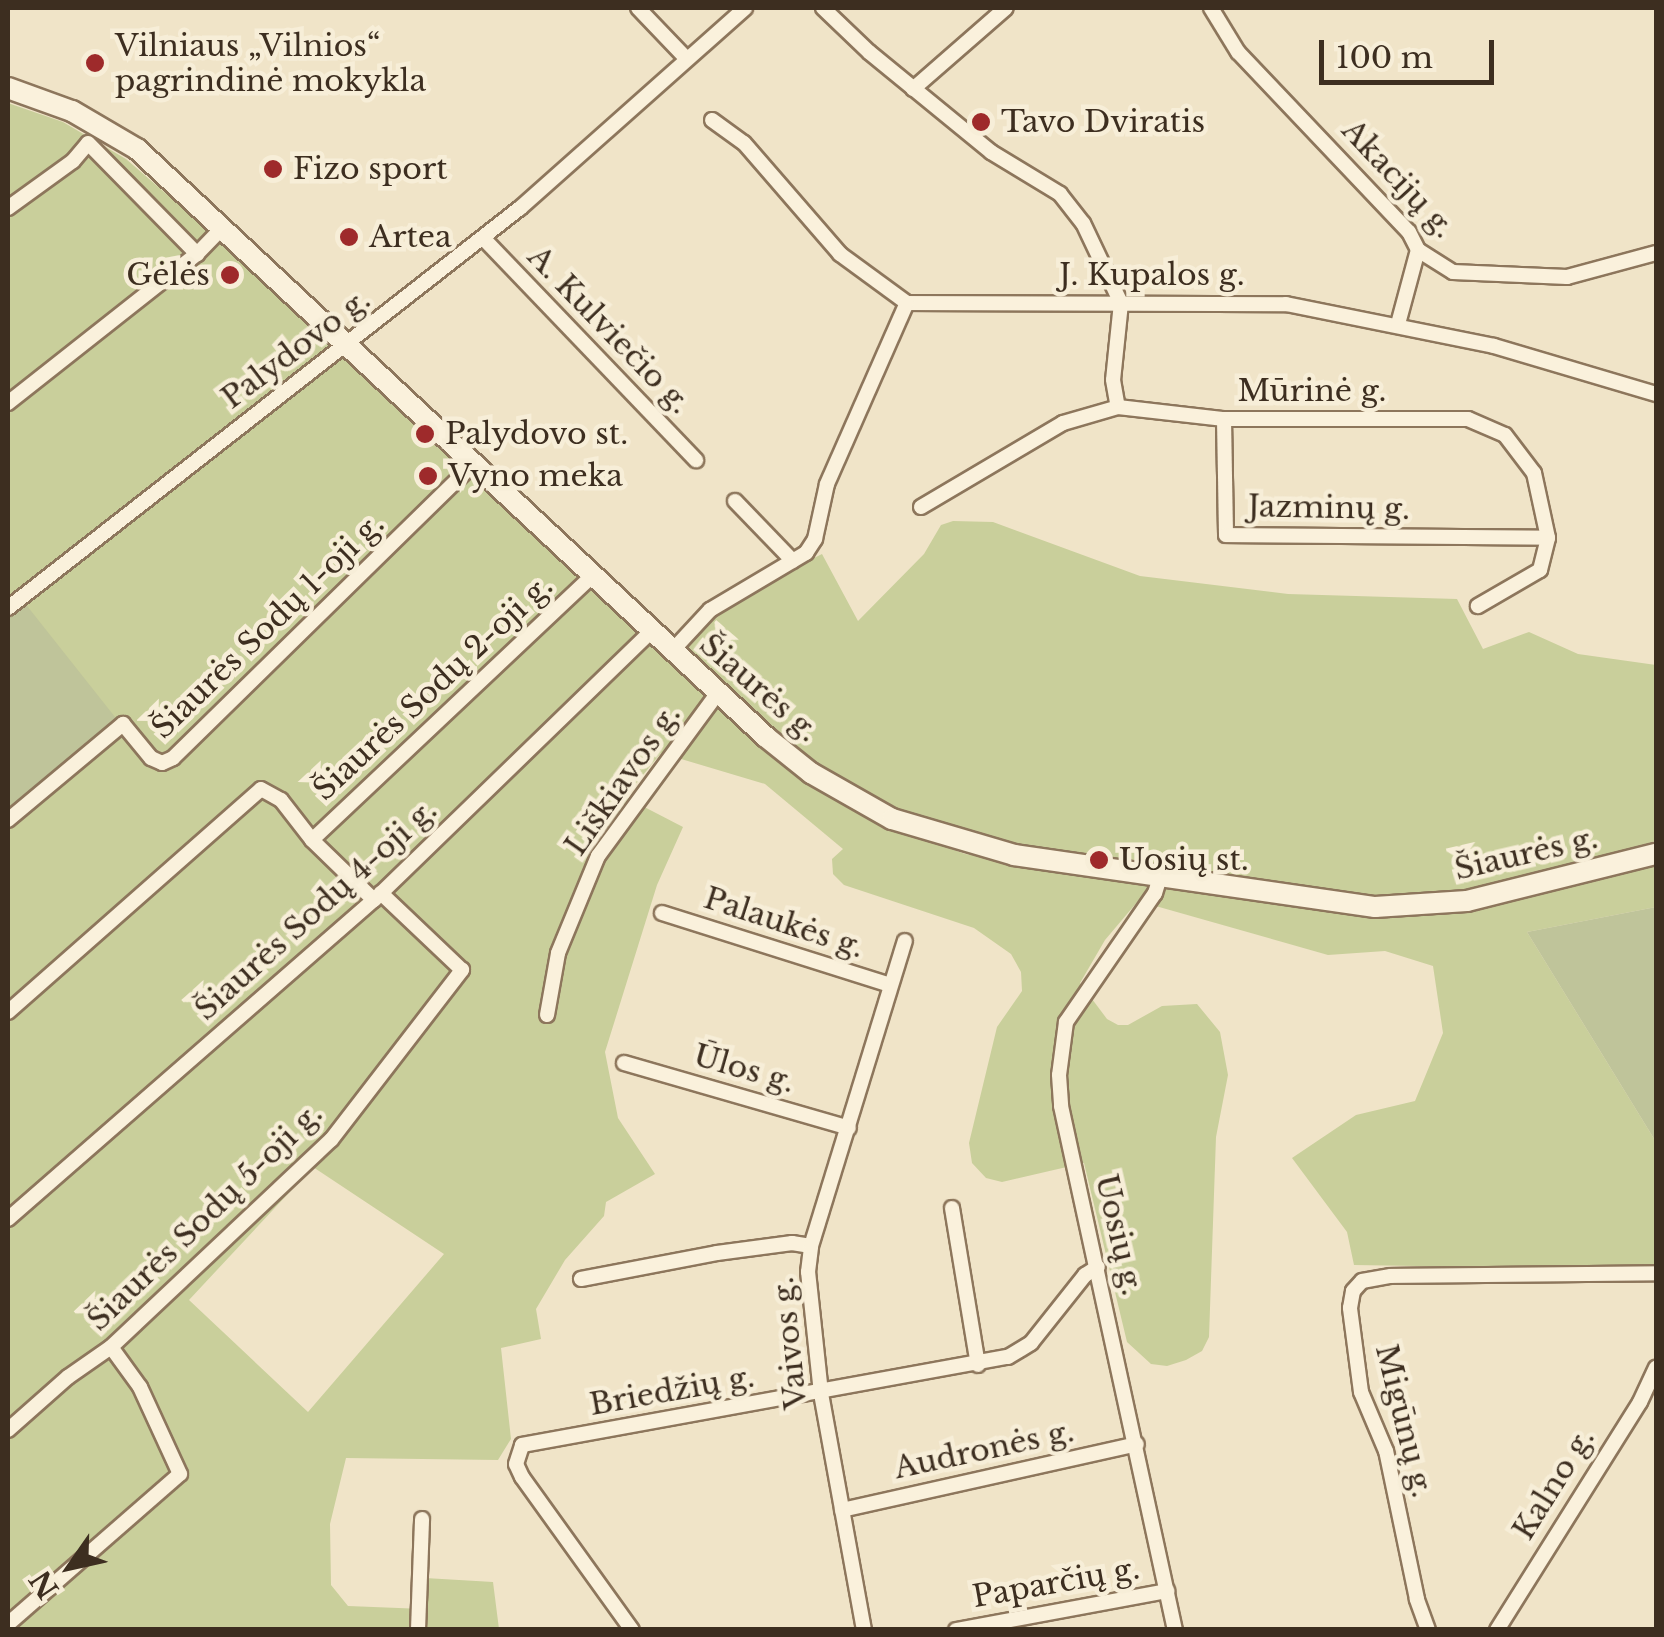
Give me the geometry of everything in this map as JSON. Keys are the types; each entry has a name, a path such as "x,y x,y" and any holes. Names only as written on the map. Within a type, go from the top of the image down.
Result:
{"main road":[{"name":"Šiaurės g.","path":"8,88 97,123 148,158 717,694 811,773 892,819 1014,855 1315,901 1416,906 1522,890 1656,854"}],"street":[{"path":"638,8 686,58"},
{"name":"Palydovo g.","path":"8,605 483,238 745,8"},
{"path":"824,8 913,89 991,152 1060,194 1102,256 1121,302 1113,380 1118,407"},
{"path":"913,89 1006,8"},
{"name":"Akacijų g.","path":"1211,8 1238,52 1409,232 1418,250 1467,276 1568,277 1656,253"},
{"path":"672,651 710,610 793,561 815,540 827,484 906,303 840,254 744,143 712,120"},
{"path":"8,208 73,161 88,143 97,123"},
{"path":"88,143 197,254"},
{"path":"8,403 197,254 223,227"},
{"name":"A. Kulviečio g.","path":"483,238 696,460"},
{"path":"1398,324 1418,250"},
{"name":"J. Kupalos g.","path":"906,303 1254,301 1398,324 1494,346 1656,394"},
{"name":"Mūrinė g.","path":"922,507 1063,423 1118,407 1224,418 1456,418 1505,435 1534,473 1548,538"},
{"name":"Jazminų g.","path":"1224,418 1226,534 1548,538"},
{"name":"Šiaurės Sodų 1-oji g.","path":"8,820 124,724 152,758 162,763 172,758 473,464"},
{"path":"735,501 793,561"},
{"path":"1478,606 1540,570 1548,538"},
{"name":"Šiaurės Sodų 2-oji g.","path":"312,840 592,576"},
{"name":"Šiaurės Sodų 4-oji g.","path":"8,1219 378,896 651,632"},
{"name":"Liškiavos g.","path":"547,1015 558,953 598,856 717,694"},
{"path":"8,1012 261,789 281,800 312,840 378,896"},
{"name":"Uosių g.","path":"1160,877 1154,892 1077,1002 1060,1045 1061,1106 1175,1630"},
{"name":"Šiaurės Sodų 5-oji g.","path":"10,1422 111,1347 332,1140 462,970 378,896"},
{"name":"Palaukės g.","path":"662,913 890,985"},
{"name":"Vaivos g.","path":"864,1630 821,1394 808,1291 811,1246 905,942"},
{"name":"Ūlos g.","path":"624,1063 849,1128"},
{"path":"952,1208 978,1365"},
{"path":"581,1279 716,1253 792,1243 811,1246"},
{"name":"Briedžių g.","path":"632,1630 522,1476 516,1452 522,1446 1008,1357 1030,1343 1085,1275 1098,1267"},
{"name":"Migūnų g.","path":"1428,1630 1416,1600 1386,1451 1361,1392 1350,1308 1353,1291 1362,1282 1391,1276 1656,1273"},
{"path":"8,1624 180,1474 149,1404 111,1347"},
{"name":"Kalno g.","path":"1497,1630 1640,1402 1656,1368"},
{"name":"Audronės g.","path":"842,1510 1137,1444"},
{"path":"418,1630 422,1520"},
{"name":"Paparčių g.","path":"956,1630 1167,1591"}],"green space":[{"path":"8,103 63,122 126,159 200,223 709,697 788,767 870,819 965,854 1191,891 1361,912 1656,863 1656,907 1527,932 1656,1142 1656,1270 1354,1265 1347,1232 1292,1158 1356,1115 1415,1101 1443,1033 1433,966 1385,951 1328,955 1138,901 1105,940 1080,983 1107,1019 1118,1025 1128,1025 1162,1006 1197,1004 1220,1032 1228,1075 1216,1137 1209,1337 1202,1351 1167,1366 1151,1364 1127,1342 1084,1163 1002,1182 986,1178 972,1163 969,1143 997,1027 1022,991 1021,972 1011,954 974,928 844,885 833,874 832,859 843,849 765,784 661,753 625,797 683,827 657,885 605,1052 618,1118 655,1174 606,1202 604,1216 565,1260 536,1309 541,1339 501,1348 511,1439 498,1460 346,1458 330,1524 331,1585 348,1606 424,1609 425,1578 493,1582 499,1629 8,1630","holes":["313,1167 444,1254 308,1412 189,1300"]},
{"path":"953,521 993,522 1140,576 1288,594 1457,599 1483,649 1529,632 1578,654 1656,665 1656,841 1476,890 1398,898 1270,885 1135,860 1026,848 908,816 851,788 775,735 680,648 731,600 822,554 858,621 924,554 941,525"},
{"path":"24,602 119,722 8,812 8,616"},
{"path":"1656,907 1656,1142 1527,932"}],"place":[{"name":"Vilniaus „Vilnios“ pagrindinė mokykla","path":"95,63"},
{"name":"Tavo Dviratis","path":"981,122"},
{"name":"Fizo sport","path":"273,169"},
{"name":"Artea","path":"349,237"},
{"name":"Gėlės","path":"230,275"},
{"name":"Palydovo st.","path":"425,434"},
{"name":"Vyno meka","path":"428,476"},
{"name":"Uosių st.","path":"1099,860"}]}
